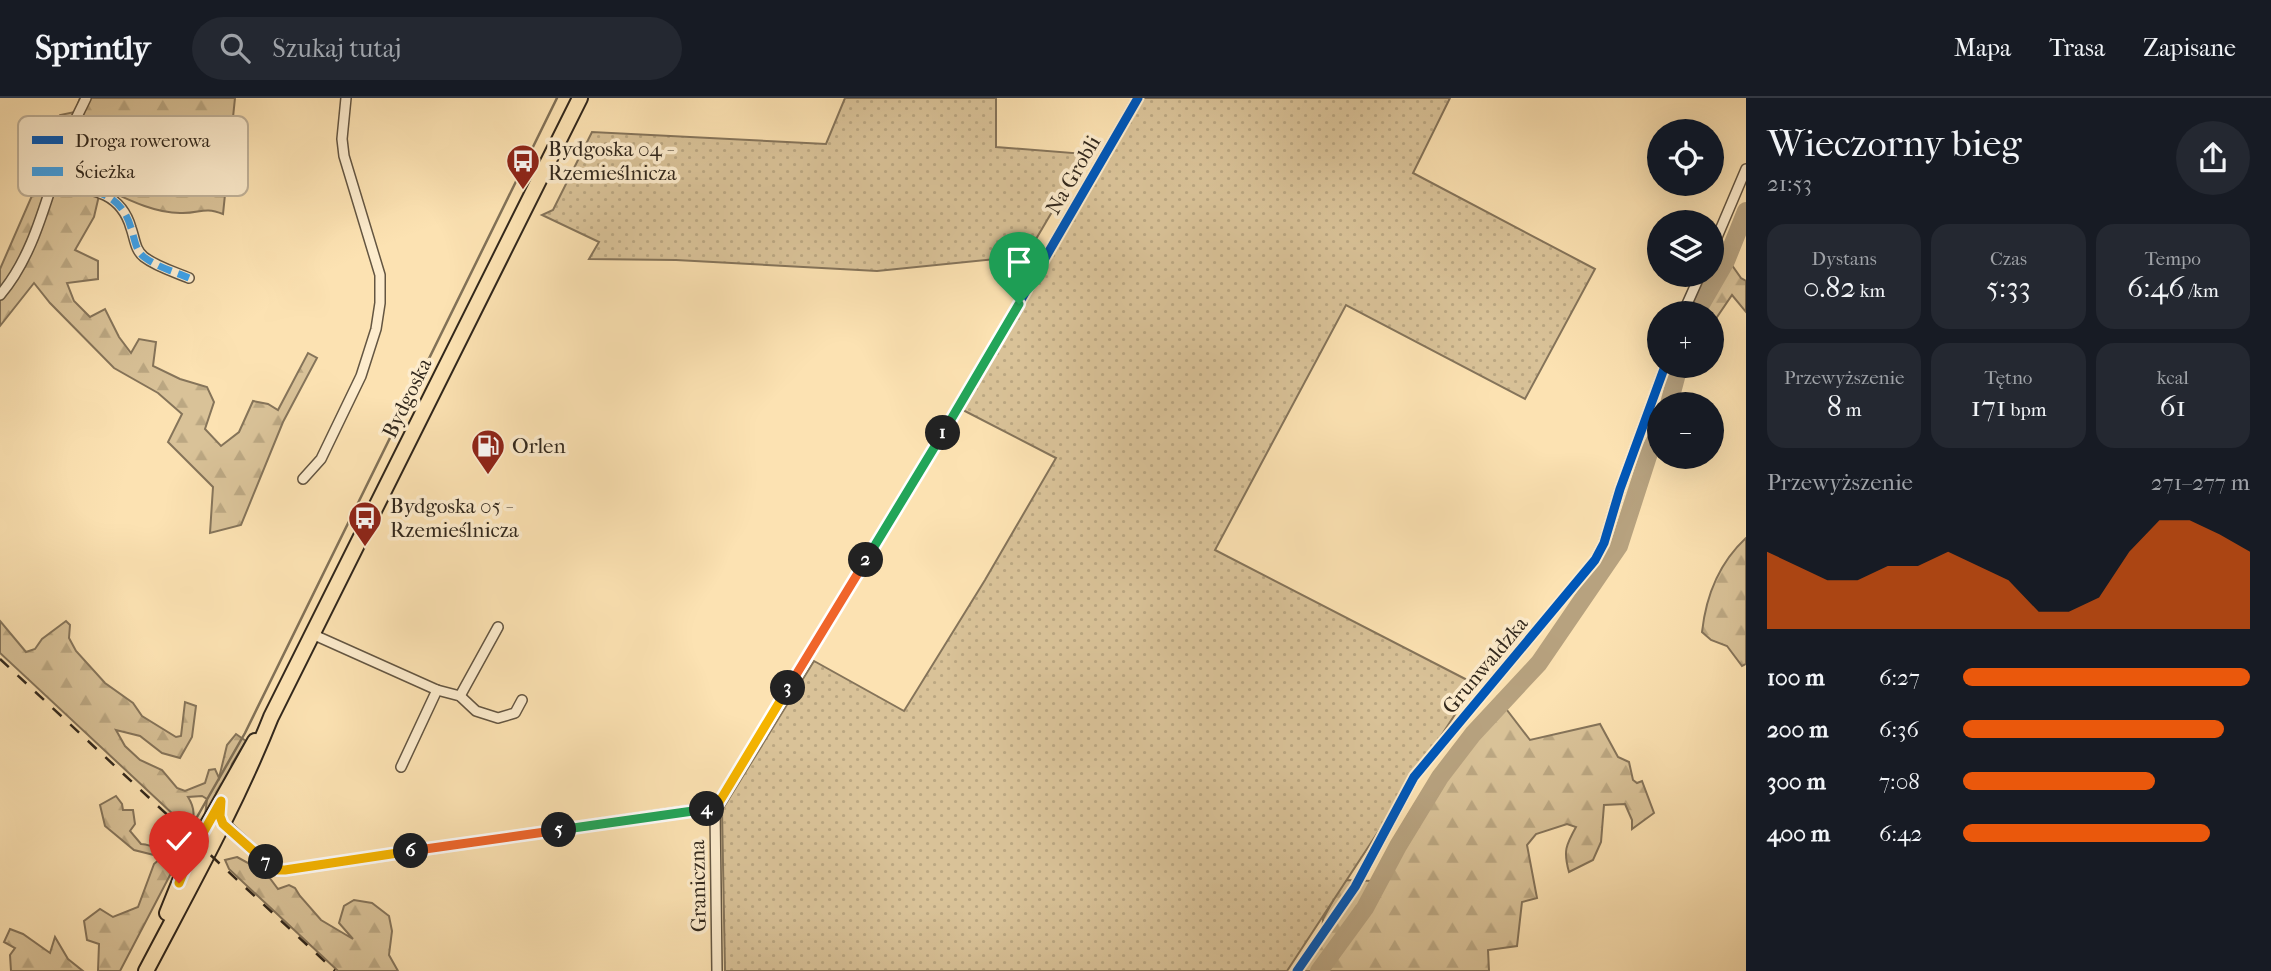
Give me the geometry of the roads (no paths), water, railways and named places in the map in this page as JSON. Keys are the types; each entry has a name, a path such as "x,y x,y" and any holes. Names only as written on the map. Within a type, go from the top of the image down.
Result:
{"main road":[{"name":"Bydgoska","path":"145,971 223,824 252,765 271,716 580,98"},
{"name":"Bydgoska","path":"145,971 190,856 242,760 271,716"}],"street":[{"path":"78,116 86,98"},
{"path":"303,479 321,459 361,376 376,329 380,303 380,275 344,156 342,139 345,98"},
{"name":"Na Grobli","path":"715,809 954,415 1138,98"},
{"path":"1724,221 1746,169"},
{"path":"0,295 13,280 28,249 47,196"},
{"path":"105,196 126,210 136,248 144,257 189,278"},
{"name":"Grunwaldzka","path":"1297,971 1355,887 1414,777 1595,560 1604,543 1620,489 1661,378"},
{"path":"460,696 498,627"},
{"path":"312,634 436,690 460,696 477,711 498,718 515,713 522,700"},
{"path":"401,767 436,690"},
{"path":"221,801 220,816 223,824"},
{"name":"Graniczna","path":"223,824 269,865 285,870 715,809 717,971"}],"waterway":[{"path":"197,817 245,733 557,98"},
{"path":"1703,301 1726,261 1746,211"},
{"path":"1672,392 1676,378"},
{"path":"1319,971 1365,908 1398,846 1440,777 1473,734 1539,663 1619,546 1647,459"}],"railway":[{"path":"0,659 335,971"}],"place":[{"name":"Bydgoska 04 - Rzemieślnicza","path":"523,191"},
{"name":"Orlen","path":"488,476"},
{"name":"Bydgoska 05 - Rzemieślnicza","path":"365,548"}]}
